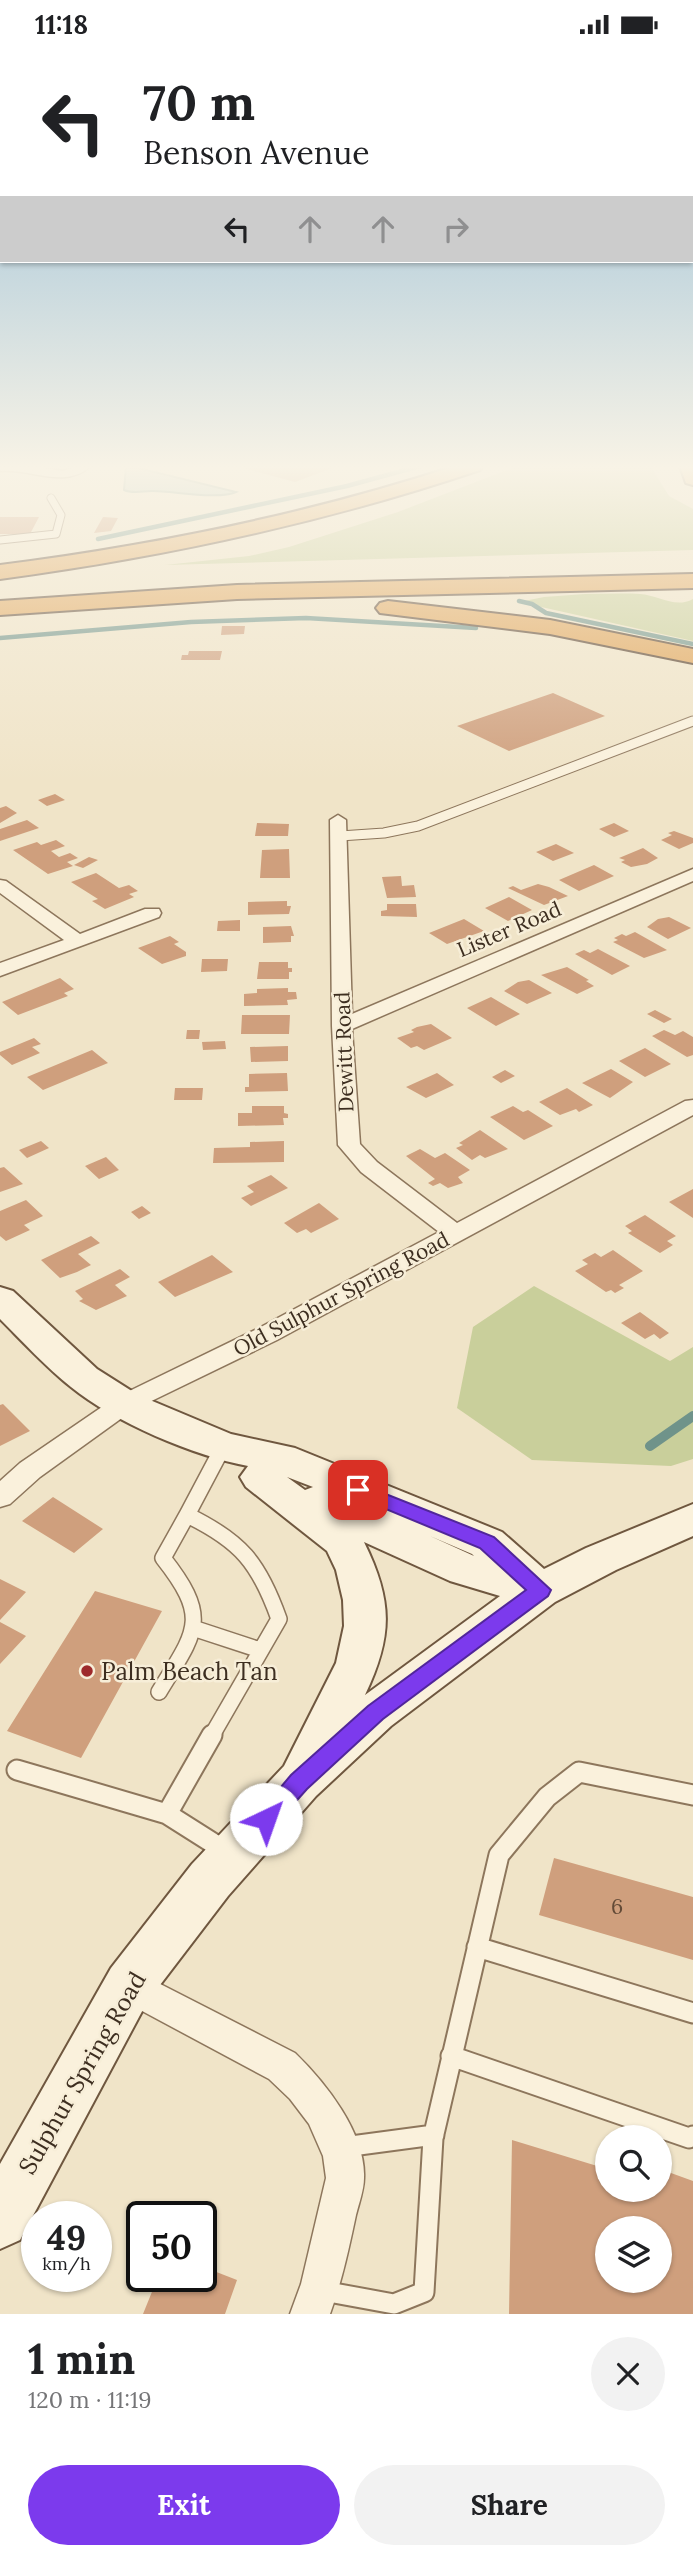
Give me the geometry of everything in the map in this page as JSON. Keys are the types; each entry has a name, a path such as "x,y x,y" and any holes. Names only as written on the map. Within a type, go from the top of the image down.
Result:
{"highway":[{"path":"0,585 323,572"},
{"path":"4,608 237,592 693,581"},
{"path":"4,608 241,603 386,608 550,627 693,656"}],"main road":[{"path":"0,1299 84,1378 124,1404 223,1447 281,1458 487,1543 540,1590"},
{"path":"223,1447 343,1541 357,1570 365,1600 366,1626 358,1663 299,1782"},
{"path":"260,1477 465,1570 540,1590"},
{"name":"Sulphur Spring Road","path":"0,2220 129,1985 233,1856 299,1782 386,1705 540,1590 601,1559 693,1519"}],"street":[{"name":"Dewitt Road","path":"339,828 342,1026 349,1145 369,1167 455,1233"},
{"name":"Lister Road","path":"342,1026 693,874"},
{"path":"0,885 78,941"},
{"path":"0,969 152,913"},
{"name":"Old Sulphur Spring Road","path":"0,1497 30,1471 124,1404 268,1333 693,1106"},
{"path":"129,1985 282,2066 303,2086 322,2111 339,2147 345,2178 315,2302"}],"lane":[{"path":"339,828 384,833 418,827 693,722"},
{"path":"159,1692 196,1629 197,1613 184,1583 163,1558 223,1447"},
{"path":"167,1814 279,1619 266,1580 243,1547 216,1528 187,1515"},
{"path":"196,1629 260,1650"},
{"path":"17,1770 167,1814 233,1856"},
{"path":"315,2302 394,2304 424,2292 434,2135 499,1856 547,1797 579,1772 693,1795"},
{"path":"477,1947 693,2013"},
{"path":"451,2056 689,2139 693,2136"},
{"path":"339,2147 434,2135"}],"green space":[{"path":"585,594 640,594 680,603 693,599 693,641 519,602"},
{"path":"534,1286 670,1361 693,1347 693,1459 671,1466 532,1460 457,1408 473,1327"}],"building":[{"path":"222,626 245,626 244,634 221,635"},
{"path":"189,651 222,651 220,660 181,660 182,655 188,655"},
{"path":"553,693 605,716 509,751 457,726"},
{"path":"55,794 65,800 47,806 38,800"},
{"path":"6,806 17,813 0,823 0,808"},
{"path":"27,820 39,828 0,841 0,829"},
{"path":"257,823 289,824 288,836 255,836"},
{"path":"614,823 629,831 614,837 599,829"},
{"path":"674,831 693,838 693,843 679,849 661,840 672,835 668,833"},
{"path":"56,840 65,846 51,851 59,857 70,853 78,858 67,862 73,866 48,874 13,850 37,842 41,845"},
{"path":"556,844 574,853 553,861 536,852"},
{"path":"643,848 658,858 647,864 631,867 621,862 625,860 619,858"},
{"path":"289,849 290,878 260,878 262,850"},
{"path":"89,857 98,860 83,868 74,865"},
{"path":"594,865 614,876 579,891 559,880"},
{"path":"96,873 119,888 129,885 138,891 129,894 134,897 105,909 92,901 98,899 71,882"},
{"path":"401,876 402,886 414,885 416,897 387,898 382,877"},
{"path":"538,884 568,896 544,905 508,888 513,886 521,890"},
{"path":"509,897 532,910 508,921 485,908"},
{"path":"287,901 287,906 291,906 289,914 248,915 248,902"},
{"path":"387,904 416,904 417,917 381,916 381,911 387,910"},
{"path":"669,917 691,928 668,939 647,927 658,919"},
{"path":"464,919 484,931 447,944 429,933"},
{"path":"240,920 240,931 217,931 218,921"},
{"path":"291,926 294,936 291,936 291,942 263,943 263,927"},
{"path":"635,932 667,950 644,958 613,942 618,940 614,938 622,934 626,936"},
{"path":"170,936 179,942 174,944 186,952 186,956 162,964 138,948"},
{"path":"598,949 630,966 612,975 575,954 584,950 590,953"},
{"path":"202,959 228,959 227,971 201,972"},
{"path":"259,962 288,962 288,968 292,968 289,979 257,979"},
{"path":"567,967 594,986 577,994 541,975"},
{"path":"60,978 74,989 64,993 68,996 18,1015 2,1002"},
{"path":"529,980 552,993 527,1004 504,991 518,982"},
{"path":"288,988 288,992 296,992 297,999 287,1000 288,1005 244,1006 244,994 257,993 257,989"},
{"path":"491,997 520,1014 496,1026 467,1008"},
{"path":"655,1010 672,1019 664,1023 647,1014"},
{"path":"242,1015 290,1015 289,1034 241,1034"},
{"path":"431,1024 452,1038 424,1050 417,1046 411,1048 397,1038 414,1032 411,1030 417,1027"},
{"path":"187,1030 200,1030 199,1039 186,1039"},
{"path":"664,1030 675,1035 683,1031 693,1037 693,1055 687,1057 652,1036"},
{"path":"34,1038 41,1044 32,1047 40,1053 12,1065 0,1055 0,1052"},
{"path":"225,1041 226,1049 203,1050 202,1042"},
{"path":"288,1046 288,1061 251,1062 250,1047"},
{"path":"645,1048 671,1064 645,1077 619,1061"},
{"path":"92,1050 108,1063 43,1090 27,1077"},
{"path":"611,1069 633,1082 610,1098 582,1083"},
{"path":"505,1070 515,1076 501,1083 492,1077"},
{"path":"287,1073 288,1091 245,1092 245,1087 249,1087 249,1074"},
{"path":"437,1073 454,1085 426,1098 406,1087"},
{"path":"175,1088 203,1088 202,1100 174,1100"},
{"path":"567,1088 593,1105 579,1112 576,1109 560,1115 539,1102"},
{"path":"252,1106 284,1106 284,1113 288,1114 288,1118 283,1118 284,1125 238,1126 238,1113 252,1113"},
{"path":"513,1106 523,1112 528,1110 553,1126 524,1140 490,1117"},
{"path":"480,1130 508,1149 485,1158 480,1155 472,1160 456,1148 463,1145 459,1143"},
{"path":"41,1141 49,1148 27,1158 19,1150"},
{"path":"284,1141 284,1162 213,1163 214,1148 250,1147 250,1142"},
{"path":"420,1149 435,1158 445,1153 470,1170 458,1177 463,1183 448,1188 440,1183 433,1186 428,1183 435,1179 406,1156"},
{"path":"106,1157 119,1170 99,1179 85,1166"},
{"path":"4,1167 23,1184 0,1192 0,1168"},
{"path":"271,1175 288,1188 251,1206 241,1198 254,1192 247,1186"},
{"path":"693,1189 693,1218 669,1202"},
{"path":"26,1200 43,1216 24,1225 30,1230 6,1241 0,1236 0,1211"},
{"path":"319,1203 339,1219 311,1233 306,1229 297,1233 284,1223"},
{"path":"142,1206 151,1213 139,1219 131,1212"},
{"path":"645,1215 676,1236 667,1241 673,1245 660,1253 628,1233 632,1231 625,1226"},
{"path":"91,1236 100,1243 78,1254 91,1265 77,1272 60,1278 41,1260"},
{"path":"613,1250 643,1271 619,1285 624,1288 615,1293 611,1290 606,1292 575,1271 588,1264 582,1260 595,1253 601,1257"},
{"path":"212,1255 233,1272 175,1297 158,1282"},
{"path":"120,1269 130,1277 115,1285 127,1296 96,1310 79,1301 83,1299 75,1291"},
{"path":"640,1312 669,1333 660,1339 654,1334 645,1339 621,1323"},
{"path":"3,1404 30,1431 0,1446 0,1405"},
{"path":"53,1497 103,1529 74,1553 22,1521"},
{"path":"0,1579 26,1592 0,1620"},
{"name":"Palm Beach Tan","path":"95,1591 162,1611 81,1758 7,1731"},
{"path":"0,1622 26,1636 0,1664"},
{"path":"554,1858 693,1897 693,1960 539,1915"},
{"path":"512,2140 595,2165 595,2202 672,2202 672,2173 693,2181 693,2314 509,2314"},
{"path":"217,2272 237,2280 225,2314 143,2314 152,2292 217,2292"}],"waterway":[{"path":"519,601 532,604 546,613 693,644"},
{"path":"0,638 191,622 306,618 476,628"},
{"path":"650,1446 693,1416"}],"place":[{"name":"Palm Beach Tan","path":"87,1671"}],"route":[{"path":"266,1819 299,1782 375,1713 540,1590 487,1543 358,1490"}]}
